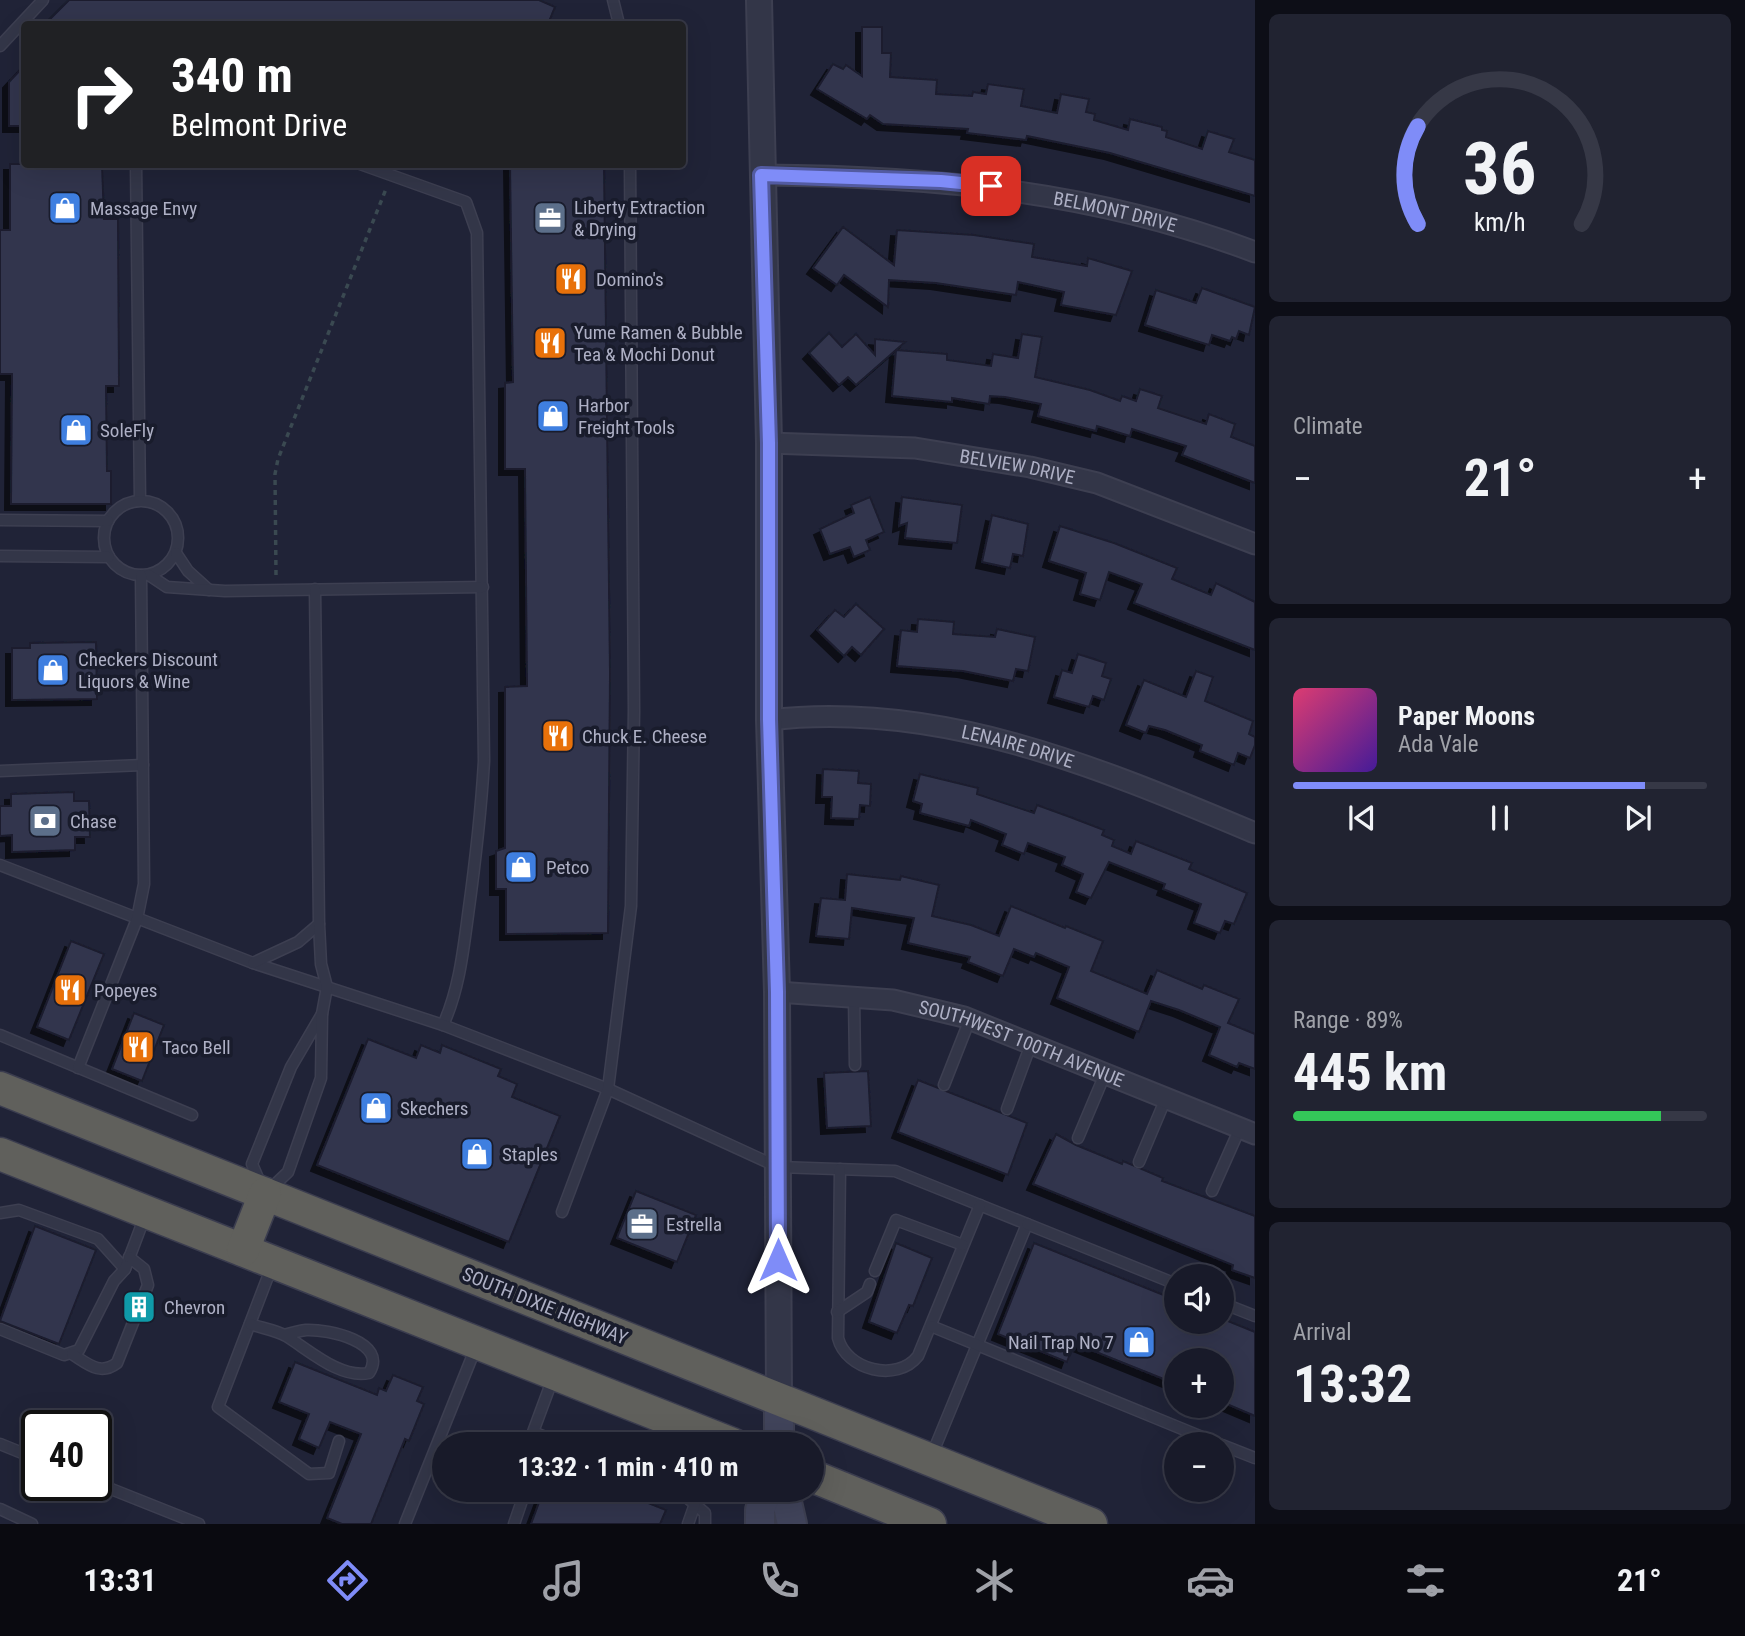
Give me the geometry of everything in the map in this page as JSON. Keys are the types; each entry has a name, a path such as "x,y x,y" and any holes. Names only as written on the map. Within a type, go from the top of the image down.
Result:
{"highway":[{"name":"SOUTH DIXIE HIGHWAY","path":"0,1088 1091,1524"},
{"path":"0,1154 702,1432"},
{"path":"243,1250 265,1194"},
{"path":"824,1481 930,1524"}],"main road":[{"path":"779,1400 779,1432"},
{"path":"760,1524 763,1502"},
{"path":"787,1502 792,1524"}],"street":[{"path":"759,0 769,443 769,719 777,992 779,1400"},
{"name":"BELMONT DRIVE","path":"761,175 941,181 1004,188 1100,206 1180,227 1255,252"},
{"name":"BELVIEW DRIVE","path":"769,443 915,448 1030,467 1097,483 1255,544"},
{"name":"LENAIRE DRIVE","path":"769,719 806,715 846,716 936,725 986,735 1063,758 1255,832"},
{"name":"SOUTHWEST 100TH AVENUE","path":"777,992 916,1004 970,1020 1247,1131"}],"lane":[{"path":"23,21 43,0"},
{"path":"613,0 618,21"},
{"path":"0,46 21,24"},
{"path":"136,168 140,500"},
{"path":"371,168 466,202 473,216 478,288 484,741 480,820 463,952 451,1008 443,1025"},
{"path":"562,1212 608,1089 631,906 634,697 629,168"},
{"path":"145,575 169,563 176,553 178,532 170,513 155,503 140,500 121,506 108,522 104,539 109,557 123,571 145,575 167,587 209,590 483,587"},
{"path":"0,520 108,522"},
{"path":"176,553 188,571 209,590"},
{"path":"0,556 109,557"},
{"path":"78,1068 137,919 144,884 145,575"},
{"path":"316,589 319,924 321,964 327,987 322,1014 321,1078 288,1172 265,1194 252,1164 291,1066 322,1014"},
{"path":"0,771 143,765"},
{"path":"0,864 253,963 443,1025 608,1089 778,1167 895,1171 1164,1279"},
{"path":"253,963 298,942 319,924"},
{"path":"854,997 855,1065"},
{"path":"944,1085 970,1020"},
{"path":"0,1035 192,1115"},
{"path":"1007,1109 1031,1044"},
{"path":"1078,1138 1105,1074"},
{"path":"1139,1162 1166,1098"},
{"path":"1212,1191 1247,1131"},
{"path":"840,1169 838,1338 843,1352 856,1362 877,1370 893,1370 913,1363 931,1326 980,1205"},
{"path":"0,1213 19,1210 98,1239 125,1269"},
{"path":"0,1329 64,1355 79,1350 114,1280 125,1269 147,1212"},
{"path":"875,1271 896,1220 963,1245"},
{"path":"930,1460 1027,1224"},
{"path":"72,1354 96,1369 107,1369 117,1363 148,1285 144,1269 129,1257"},
{"path":"274,1262 218,1407 309,1474 329,1473 339,1441"},
{"path":"837,1312 867,1292 870,1284"},
{"path":"1234,1308 1255,1316"},
{"path":"250,1324 284,1335 312,1355 351,1373 369,1373 373,1366 374,1358 367,1348 354,1340 308,1330 284,1335"},
{"path":"931,1326 1190,1432"},
{"path":"405,1524 478,1343"},
{"path":"533,1432 555,1374"},
{"path":"0,1444 21,1453"},
{"path":"1234,1450 1255,1458"},
{"path":"112,1489 199,1524"},
{"path":"514,1524 522,1502"},
{"path":"693,1502 705,1513 705,1524"},
{"path":"688,1524 695,1504"},
{"path":"0,1509 32,1524"}],"path":[{"path":"276,579 275,474 278,458 386,189"}],"building":[{"path":"69,0 539,0 555,7 549,21 48,21"},
{"path":"862,27 882,27 882,53 891,53 890,77 937,80 936,94 986,94 988,84 1024,89 1021,106 1057,113 1061,94 1089,99 1086,112 1095,114 1094,120 1128,130 1130,119 1162,127 1162,130 1167,131 1166,137 1202,149 1208,131 1234,139 1229,152 1255,160 1255,196 1110,153 1027,136 1026,140 967,133 968,129 883,124 870,115 867,119 817,89 833,64 843,69 846,65 862,76"},
{"path":"21,69 21,126 9,126 9,82"},
{"path":"10,164 21,164 21,168 102,168 104,219 118,219 119,386 106,386 107,471 111,471 111,504 11,504 12,374 0,374 0,230 10,230"},
{"path":"510,168 604,168 610,673 608,933 506,934 506,889 496,889 496,851 505,848 505,687 527,686 525,469 505,469 505,383 513,382"},
{"path":"843,227 894,265 897,230 974,235 1034,244 1032,257 1087,266 1088,258 1132,271 1116,315 1061,305 1064,292 1018,282 1016,295 936,283 889,280 888,307 844,275 837,285 813,268"},
{"path":"1202,288 1255,307 1249,335 1239,331 1236,339 1232,337 1230,341 1212,335 1209,345 1145,325 1156,290 1196,303"},
{"path":"829,333 842,347 856,334 875,355 875,339 905,342 856,385 848,377 839,385 809,353"},
{"path":"1022,334 1042,337 1035,377 1090,390 1120,401 1122,396 1136,401 1140,389 1162,396 1158,408 1206,424 1209,414 1235,424 1231,437 1255,446 1255,483 1182,455 1186,446 1132,429 1130,436 1097,426 1096,431 1038,416 1041,404 990,396 989,404 952,398 952,402 892,396 896,350 947,354 947,360 991,366 993,354 1018,358"},
{"path":"870,497 884,532 866,540 870,550 854,557 850,547 830,554 820,529 854,513 851,505"},
{"path":"902,497 962,505 957,543 905,538 907,523 899,526"},
{"path":"992,515 1028,524 1023,556 1013,554 1010,568 982,562"},
{"path":"1060,526 1114,543 1177,568 1172,579 1211,595 1216,583 1255,602 1255,650 1134,603 1142,584 1109,572 1100,600 1080,594 1086,573 1049,561"},
{"path":"856,604 884,629 861,655 852,647 844,656 817,630 835,610 844,617"},
{"path":"918,619 954,622 953,634 995,637 997,629 1035,637 1028,671 1016,669 1013,681 963,671 897,666 901,630 917,632"},
{"path":"96,642 97,699 12,700 12,648 30,648 30,643"},
{"path":"1078,654 1106,663 1102,676 1111,679 1104,700 1093,696 1089,707 1054,697 1062,670 1072,673"},
{"path":"1196,671 1213,677 1205,701 1253,721 1249,734 1255,737 1255,745 1250,758 1238,753 1234,765 1200,751 1202,745 1165,730 1149,726 1146,733 1126,725 1144,680 1186,697"},
{"path":"823,769 859,771 858,783 871,784 870,806 860,805 859,819 831,818 832,797 822,797"},
{"path":"920,774 978,788 977,794 1034,813 1037,805 1070,817 1104,830 1102,835 1114,840 1112,846 1131,854 1136,841 1192,863 1189,869 1247,893 1234,924 1225,921 1220,933 1194,923 1201,904 1163,889 1165,884 1109,862 1091,898 1076,892 1083,874 1062,865 1065,857 1028,843 1024,854 1002,845 1006,834 971,820 969,826 920,813 922,804 913,801"},
{"name":"Chase","path":"74,792 74,801 89,801 90,837 75,837 75,850 12,852 12,835 0,836 0,806 11,806 11,794"},
{"path":"847,874 900,880 901,876 939,885 932,916 971,925 999,936 1011,906 1065,928 1066,926 1103,941 1091,971 1147,994 1157,970 1202,989 1204,985 1239,999 1228,1023 1255,1034 1255,1069 1239,1063 1237,1067 1209,1055 1220,1027 1179,1010 1151,1001 1139,1032 1057,998 1069,967 1036,953 1034,957 1014,949 1003,976 968,962 970,957 908,943 914,918 852,908 849,939 816,936 821,898 845,900"},
{"name":"Popeyes","path":"71,941 104,954 69,1040 37,1027"},
{"name":"Taco Bell","path":"134,1013 164,1025 142,1081 112,1069"},
{"path":"368,1039 416,1058 421,1045 440,1053 442,1045 501,1069 498,1076 517,1084 512,1097 560,1116 509,1242 317,1165"},
{"path":"868,1071 871,1126 827,1128 824,1073"},
{"path":"918,1080 1027,1123 1008,1175 898,1132"},
{"path":"1056,1134 1122,1164 1123,1161 1163,1178 1162,1181 1255,1216 1255,1278 1234,1271 1234,1264 1033,1184"},
{"path":"636,1191 696,1215 677,1262 617,1238"},
{"path":"35,1226 96,1250 59,1344 0,1321"},
{"path":"896,1243 932,1258 913,1306 909,1305 897,1333 869,1322"},
{"path":"1034,1243 1164,1295 1164,1334 1234,1334 1234,1323 1255,1332 1255,1416 1234,1407 1234,1348 1164,1348 1164,1379 1074,1343 1067,1362 998,1334"},
{"path":"295,1362 377,1395 379,1388 386,1391 393,1375 423,1387 417,1401 424,1404 409,1441 405,1439 371,1524 342,1524 327,1518 361,1434 330,1422 319,1448 299,1439 309,1414 279,1402"},
{"path":"539,1502 646,1502 666,1510 660,1524 531,1524"}],"place":[{"name":"Massage Envy","path":"65,208"},
{"name":"Liberty Extraction & Drying","path":"550,218"},
{"name":"Domino's","path":"571,279"},
{"name":"Yume Ramen & Bubble Tea & Mochi Donut","path":"550,343"},
{"name":"Harbor Freight Tools","path":"553,416"},
{"name":"SoleFly","path":"76,430"},
{"name":"Checkers Discount Liquors & Wine","path":"53,670"},
{"name":"Chuck E. Cheese","path":"558,736"},
{"name":"Chase","path":"45,821"},
{"name":"Petco","path":"521,867"},
{"name":"Popeyes","path":"70,990"},
{"name":"Taco Bell","path":"138,1047"},
{"name":"Skechers","path":"376,1108"},
{"name":"Staples","path":"477,1154"},
{"name":"Estrella","path":"642,1224"},
{"name":"Chevron","path":"139,1307"},
{"name":"Nail Trap No 7","path":"1139,1342"}],"route":[{"path":"778,1260 777,992 769,719 769,443 761,175 941,181 991,186"}]}
